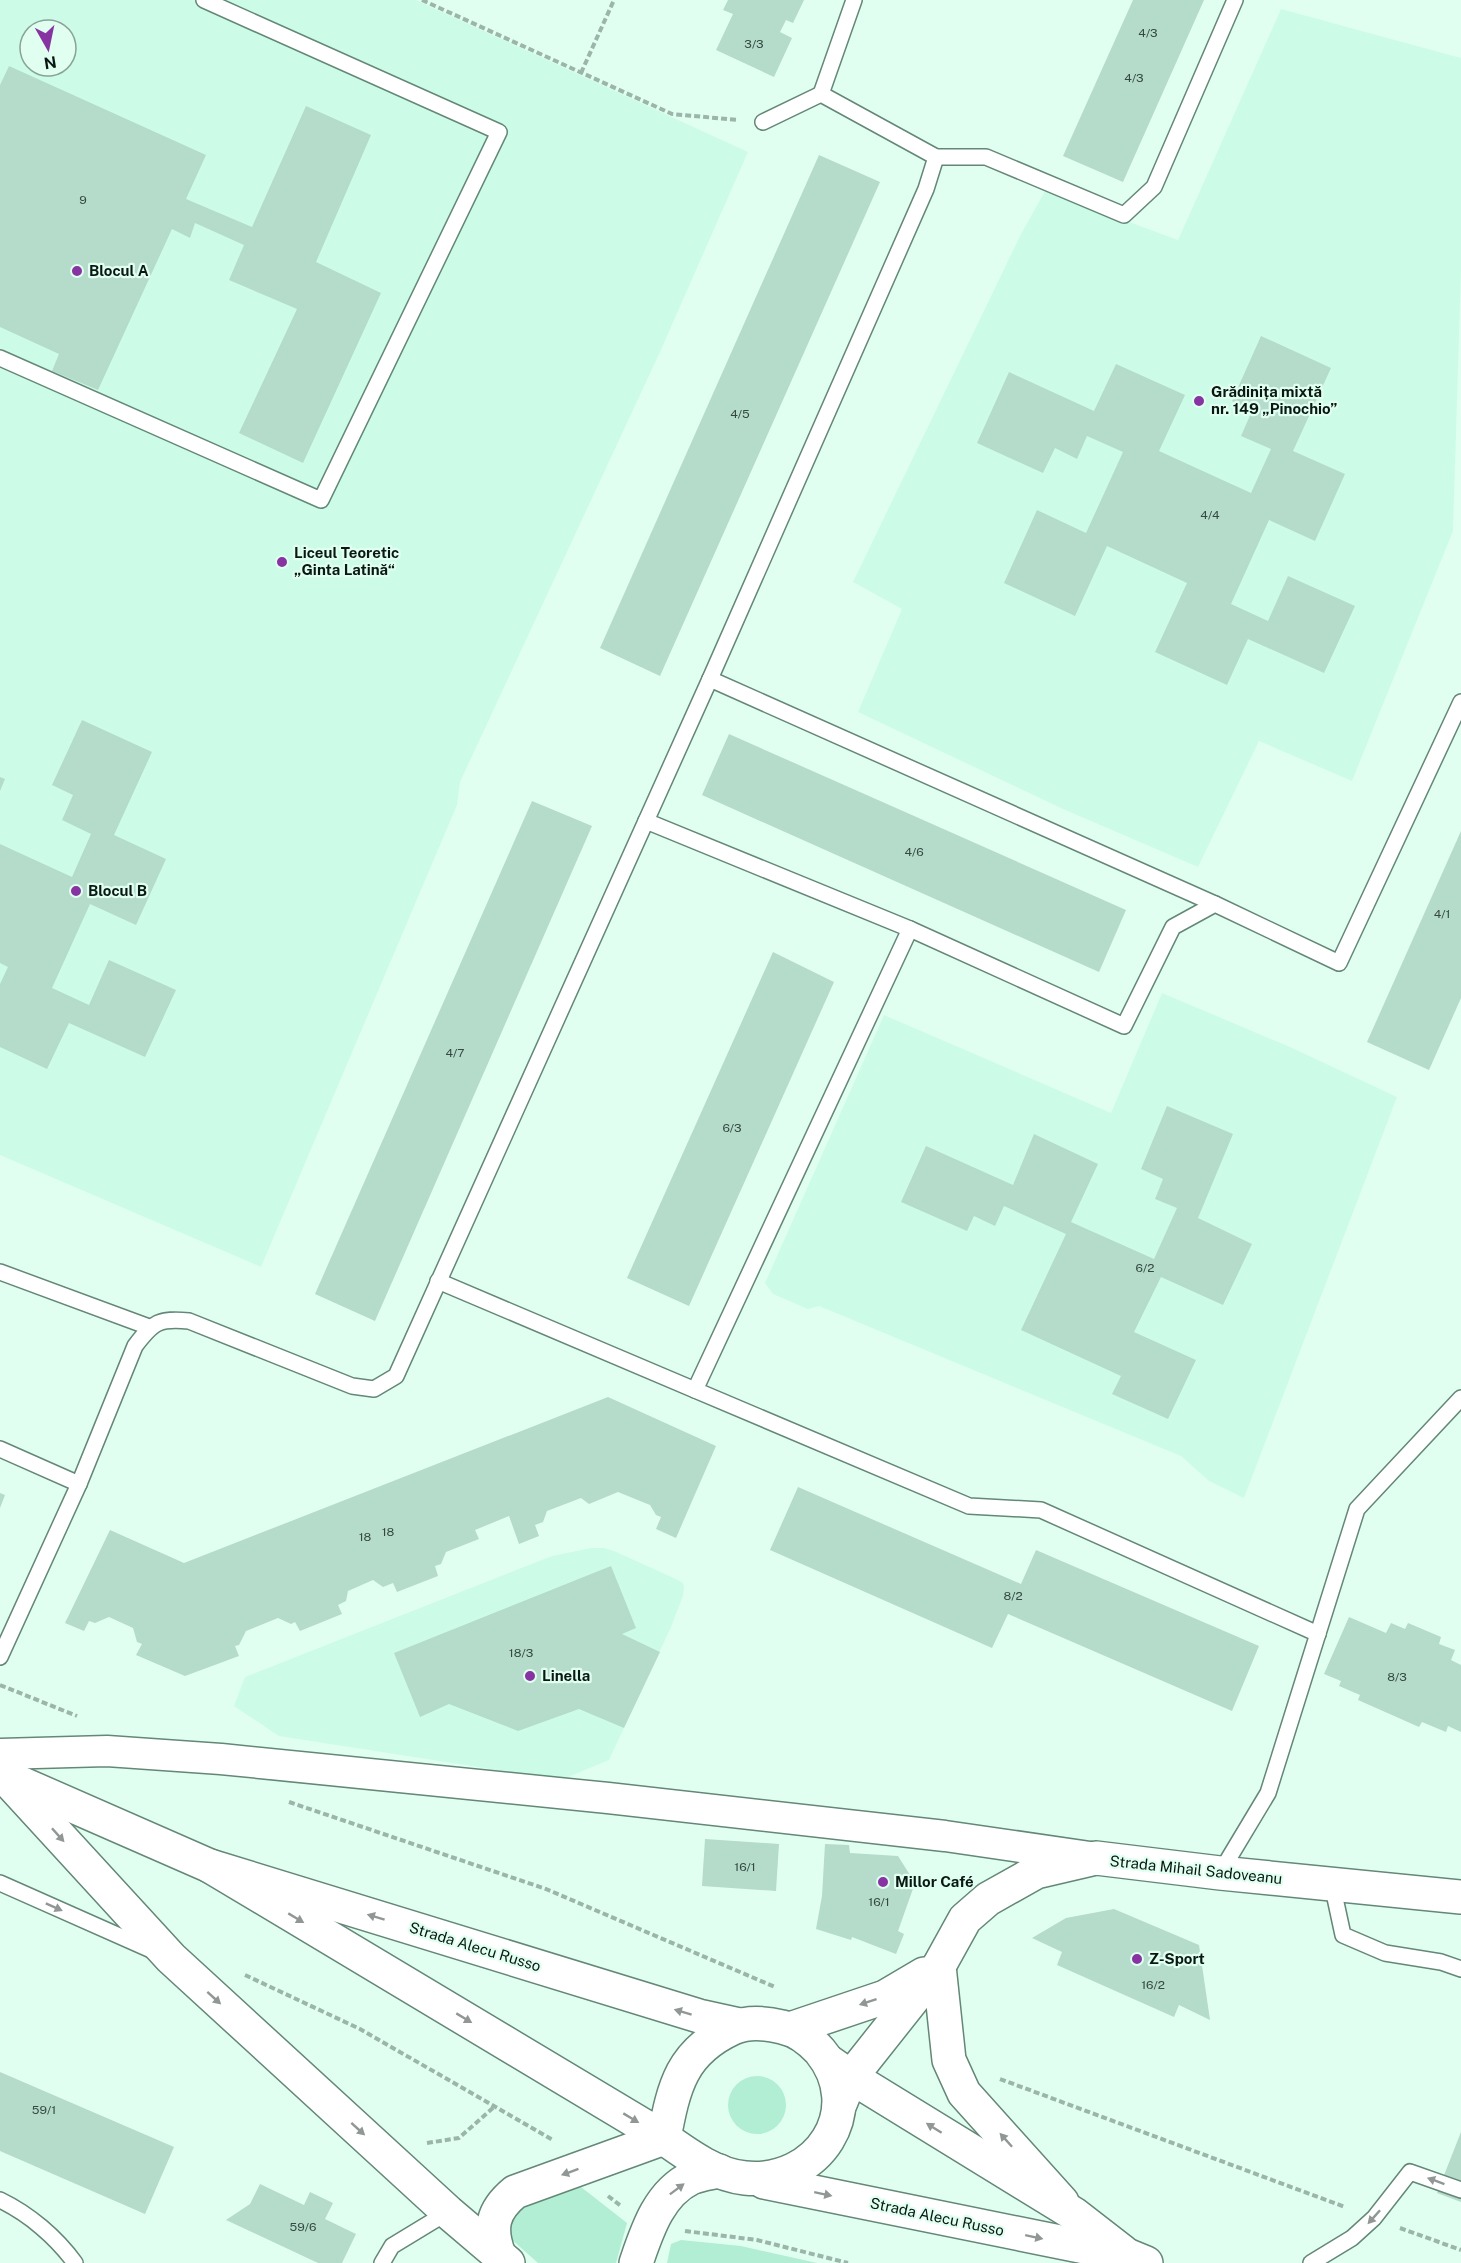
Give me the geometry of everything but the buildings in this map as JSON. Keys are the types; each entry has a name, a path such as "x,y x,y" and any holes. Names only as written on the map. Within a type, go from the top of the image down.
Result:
{"main road":[{"name":"Strada Alecu Russo","path":"1,1768 210,1866 664,2138"},
{"path":"1,1768 171,1958 448,2212 503,2259"},
{"name":"Strada Mihail Sadoveanu","path":"839,2069 939,1966 965,1919 988,1899 1036,1872 1096,1858 1461,1897"},
{"name":"Strada Alecu Russo","path":"210,1866 699,2016 740,2025"},
{"path":"790,2029 885,1997 939,1966 950,2060 964,2093 1074,2214"},
{"path":"636,2263 649,2226 669,2194 691,2178 732,2175 772,2177 796,2170 817,2155 832,2134 838,2109 839,2069 812,2041 790,2029 765,2023 740,2025 717,2036 696,2054 680,2075 671,2101 664,2138"},
{"name":"Strada Alecu Russo","path":"839,2069 1074,2214 1135,2261"},
{"path":"448,2212 515,2192 664,2138"},
{"path":"664,2138 688,2155 732,2175"},
{"name":"Strada Alecu Russo","path":"732,2175 1135,2261"},
{"path":"503,2259 494,2241 495,2215 504,2201 515,2192"}],"street":[{"path":"1,1768 106,1751 232,1760 631,1800 945,1836 1096,1858"}],"lane":[{"path":"0,358 321,500 499,132 204,0"},
{"path":"763,122 821,94 854,0"},
{"path":"821,94 936,157 986,157 1124,215 1154,187 1235,0"},
{"path":"0,1657 79,1484 135,1346 149,1327 170,1319 189,1321 352,1386 374,1389 396,1376 710,679 926,189 936,157"},
{"path":"710,679 1215,904 1340,963 1461,702"},
{"path":"646,821 910,929 1124,1026 1173,927 1215,904"},
{"path":"695,1390 910,929"},
{"path":"0,1272 149,1327"},
{"path":"438,1281 969,1506 1041,1510 1318,1634"},
{"path":"1220,1873 1268,1793 1357,1509 1461,1398"},
{"path":"0,1449 79,1484"},
{"path":"0,1883 171,1958"},
{"path":"1332,1884 1343,1935 1385,1953 1442,1962 1461,1970"},
{"path":"1311,2263 1352,2238 1374,2218 1410,2172 1461,2190"},
{"path":"0,2200 50,2234 75,2263"},
{"path":"382,2263 392,2246 448,2212"}],"path":[{"path":"422,0 672,114 763,122"},
{"path":"581,73 614,0"},
{"path":"0,1685 85,1720"},
{"path":"285,1800 546,1889 781,1990"},
{"path":"237,1971 360,2029 562,2146"},
{"path":"950,2060 1461,2250"},
{"path":"425,2143 459,2138 495,2106"},
{"path":"607,2195 624,2208"},
{"path":"681,2231 757,2240 848,2263"}],"shaded area":[{"name":"Liceul Teoretic „Ginta Latină“","path":"0,0 416,0 748,152 660,352 460,782 457,805 261,1267 0,1155"},
{"name":"Grădinița mixtă nr. 149 „Pinochio”","path":"1281,9 1461,58 1461,271 1453,531 1352,781 1259,741 1198,867 1063,809 858,712 902,609 853,582 1021,234 1045,191 1178,240"},
{"path":"1162,993 1290,1047 1397,1097 1244,1498 1209,1481 1181,1456 819,1306 808,1309 773,1294 765,1283 884,1015 1111,1113"},
{"path":"591,1548 614,1551 676,1579 683,1583 684,1587 683,1596 671,1627 609,1760 561,1780 279,1736 234,1706 245,1677 552,1556"},
{"path":"751,2076 763,2076 778,2084 786,2099 786,2111 778,2126 763,2134 751,2134 736,2126 728,2111 728,2099 736,2084"},
{"path":"581,2187 627,2223 616,2263 538,2263 511,2239 507,2226 519,2206"},
{"path":"681,2240 741,2246 817,2263 667,2263 671,2244"}],"place":[{"name":"Blocul A","path":"77,271"},
{"name":"Grădinița mixtă nr. 149 „Pinochio”","path":"1199,401"},
{"name":"Liceul Teoretic „Ginta Latină“","path":"282,562"},
{"name":"Blocul B","path":"76,891"},
{"name":"Linella","path":"530,1676"},
{"name":"Millor Café","path":"883,1882"},
{"name":"Z-Sport","path":"1137,1959"}]}
